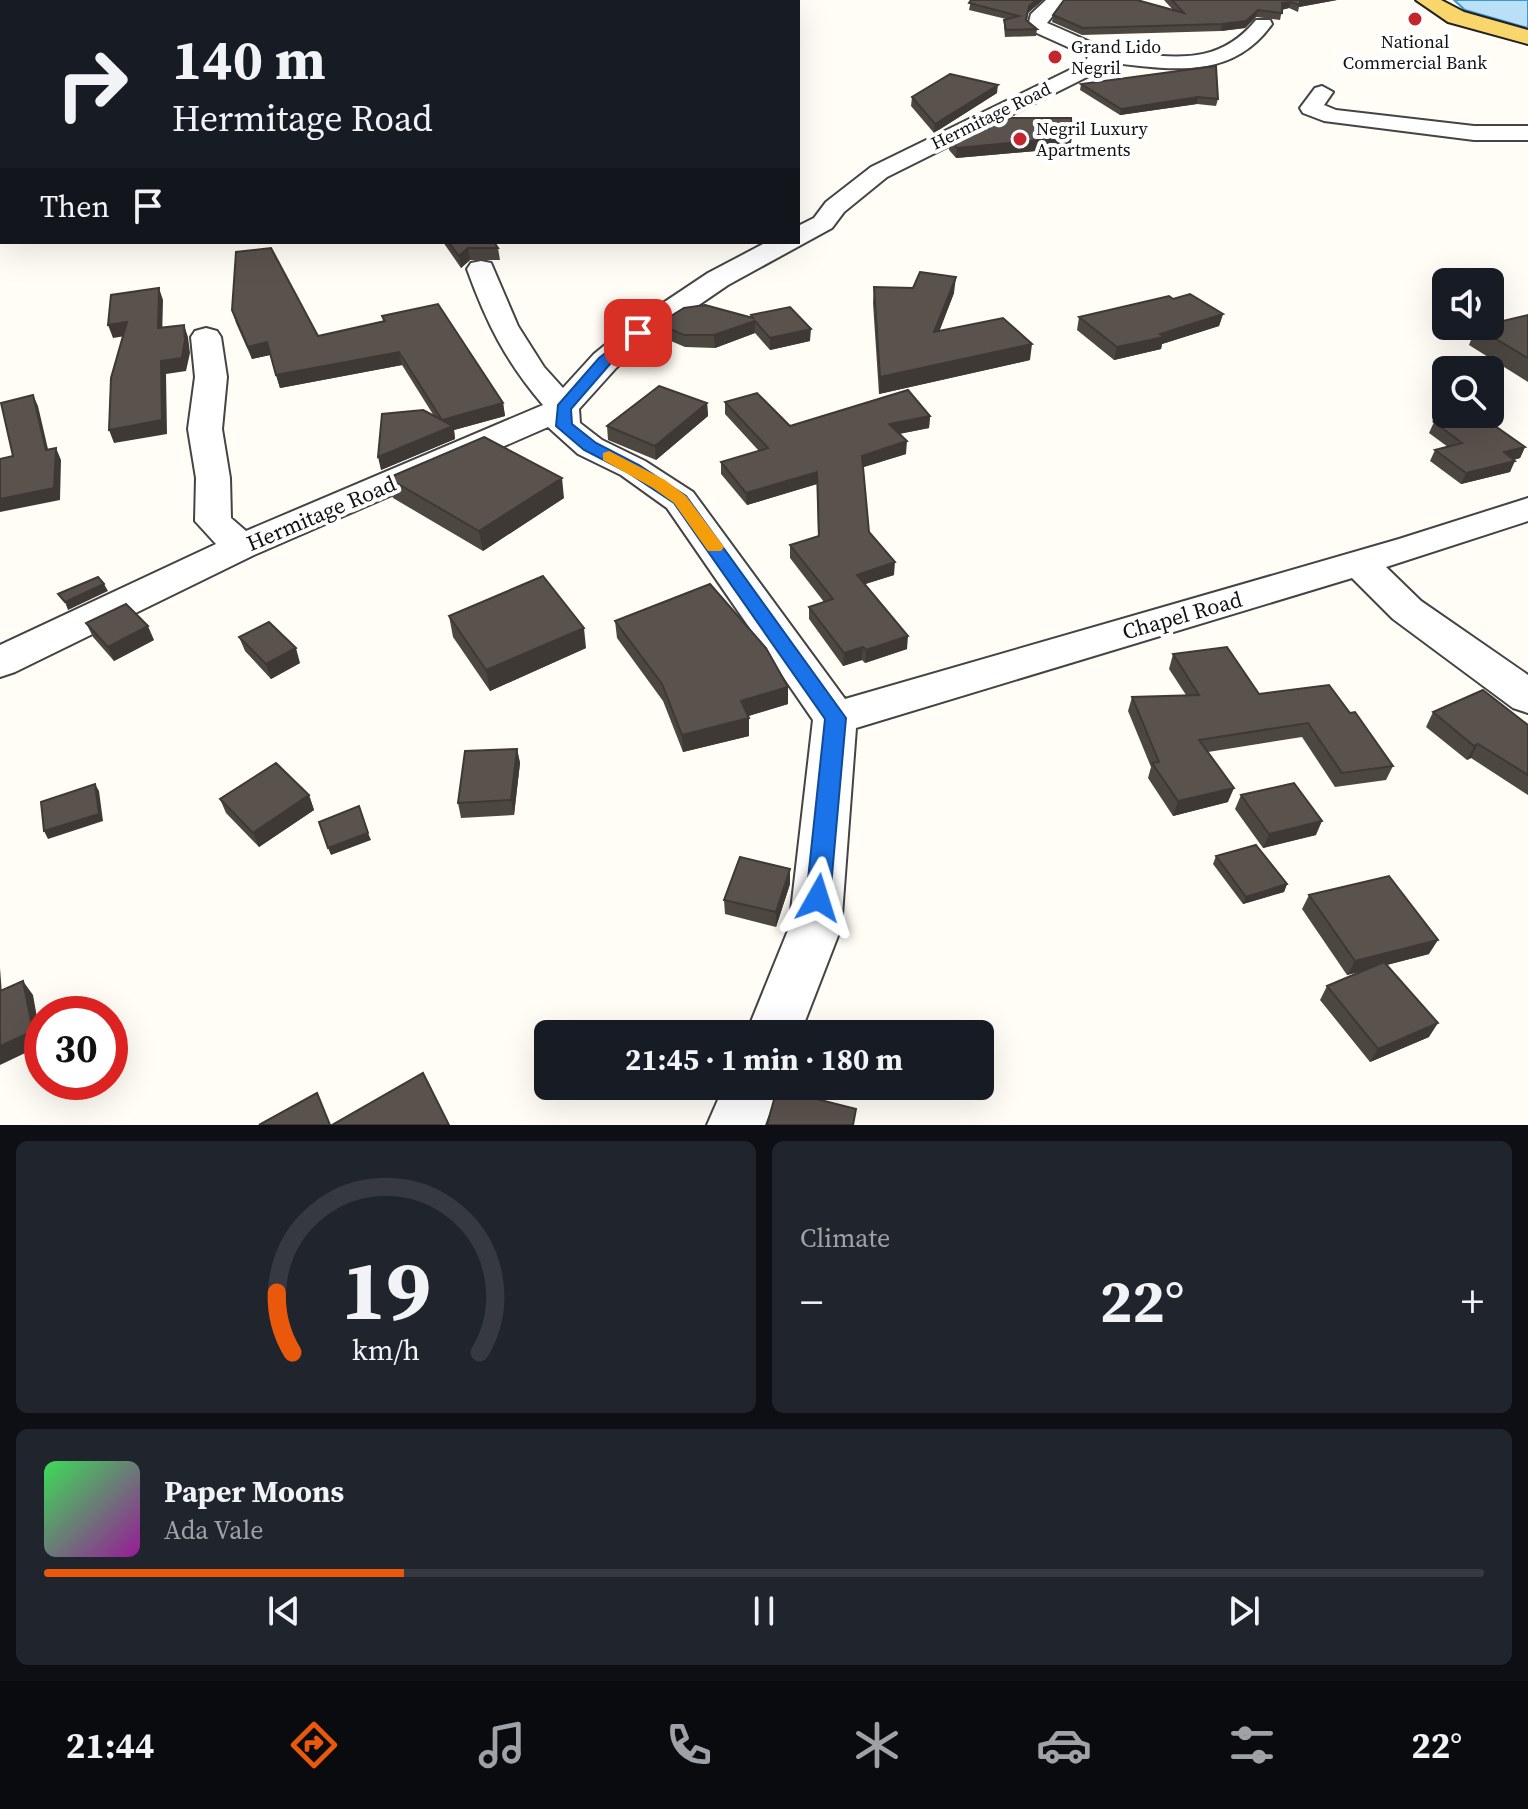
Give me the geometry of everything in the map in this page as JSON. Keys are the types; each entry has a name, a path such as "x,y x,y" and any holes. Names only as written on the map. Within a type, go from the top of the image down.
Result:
{"main road":[{"path":"1426,0 1456,17 1528,37"}],"street":[{"path":"1056,0 1038,18 1037,26 1087,46 1099,55 1152,60 1220,59 1238,52 1255,37 1263,24"},
{"name":"Hermitage Road","path":"800,235 823,223 835,207 879,172 1094,66 1099,55"},
{"path":"1322,92 1311,108 1332,116 1474,133 1528,133"},
{"name":"Hermitage Road","path":"0,662 241,547 563,408 605,361 638,333 718,279 783,244"},
{"path":"481,269 503,326 532,372 563,408 564,426 590,447 633,468 680,500 835,718 815,928 779,1020"},
{"path":"206,337 211,377 205,429 213,478 213,521 241,547"},
{"name":"Chapel Road","path":"835,718 1359,563 1528,509"},
{"path":"1359,563 1407,610 1528,697"},
{"path":"736,1125 746,1100"}],"water":[{"path":"1454,0 1528,0 1528,28 1465,10"}],"building":[{"path":"971,0 1036,0 1029,6 1026,20 1037,29 1006,30 1004,20 1019,16 969,3"},
{"path":"1064,0 1137,0 1184,13 1172,0 1300,0 1300,5 1282,3 1282,13 1258,10 1246,21 1222,24 1083,28 1053,15"},
{"path":"1216,66 1218,99 1198,97 1121,109 1081,84"},
{"path":"950,74 998,85 935,124 912,97"},
{"path":"993,118 1071,118 1072,137 957,148 950,139"},
{"path":"450,244 495,244 498,248 468,248 459,256"},
{"path":"271,248 318,336 385,321 382,316 438,304 503,403 442,420 399,352 276,375 267,342 248,347 232,310 236,252"},
{"path":"920,272 956,277 934,332 1003,318 1032,344 880,377 874,287 913,288"},
{"path":"159,288 158,328 184,325 185,340 182,358 161,361 162,420 109,430 111,378 127,322 108,325 111,295"},
{"path":"1190,294 1223,314 1160,334 1164,337 1117,347 1079,317 1169,296 1173,299"},
{"path":"705,305 753,318 751,315 790,307 811,329 770,338 755,321 714,335 684,335 658,324 684,308"},
{"path":"1528,315 1528,358 1498,340 1504,340 1504,321"},
{"path":"659,386 707,403 655,446 607,426"},
{"path":"908,390 930,416 889,424 907,441 862,456 869,532 895,562 857,575 908,636 866,650 863,647 844,653 809,607 833,599 790,545 819,536 817,472 746,493 721,462 768,448 725,402 757,393 790,426"},
{"path":"33,395 46,450 56,448 54,488 0,499 0,459 13,456 1,403"},
{"path":"423,410 453,426 378,457 382,414"},
{"path":"1442,428 1498,428 1525,447 1504,452 1515,461 1466,473 1435,450 1462,443"},
{"path":"484,437 562,478 479,531 388,478"},
{"path":"543,576 584,628 486,670 449,616"},
{"path":"98,577 104,584 65,602 58,594"},
{"path":"710,584 766,648 788,687 741,701 749,718 682,735 662,684 615,621"},
{"path":"126,604 148,626 108,647 86,623"},
{"path":"269,622 296,648 266,664 239,637"},
{"path":"1227,647 1259,694 1329,685 1350,713 1355,712 1393,766 1342,773 1308,723 1199,740 1234,788 1178,801 1152,763 1159,762 1132,697 1199,695 1173,654"},
{"path":"1483,690 1528,725 1528,775 1478,744 1474,746 1433,712"},
{"path":"517,749 511,800 458,803 465,751"},
{"path":"276,763 309,795 253,833 220,799"},
{"path":"1294,783 1322,821 1269,834 1241,795"},
{"path":"95,784 99,814 44,831 41,802"},
{"path":"359,806 368,833 328,848 319,822"},
{"path":"1256,845 1287,884 1246,897 1216,856"},
{"path":"740,857 790,869 776,912 724,900"},
{"path":"1389,876 1438,940 1355,961 1309,895"},
{"path":"1384,962 1438,1023 1378,1049 1327,986"},
{"path":"23,981 26,996 24,1035 0,1046 0,991"},
{"path":"423,1073 449,1125 332,1125"},
{"path":"317,1093 330,1125 259,1125"},
{"path":"774,1100 820,1100 856,1109 853,1125 767,1125"}],"slow traffic":[{"path":"609,456 659,484 680,500 715,547"}],"place":[{"name":"National Commercial Bank","path":"1415,19"},
{"name":"Grand Lido Negril","path":"1055,57"},
{"name":"Negril Luxury Apartments","path":"1020,139"}],"route":[{"path":"638,333 605,361 563,408 564,426 590,447 633,468 680,500 835,718 818,898"}]}
